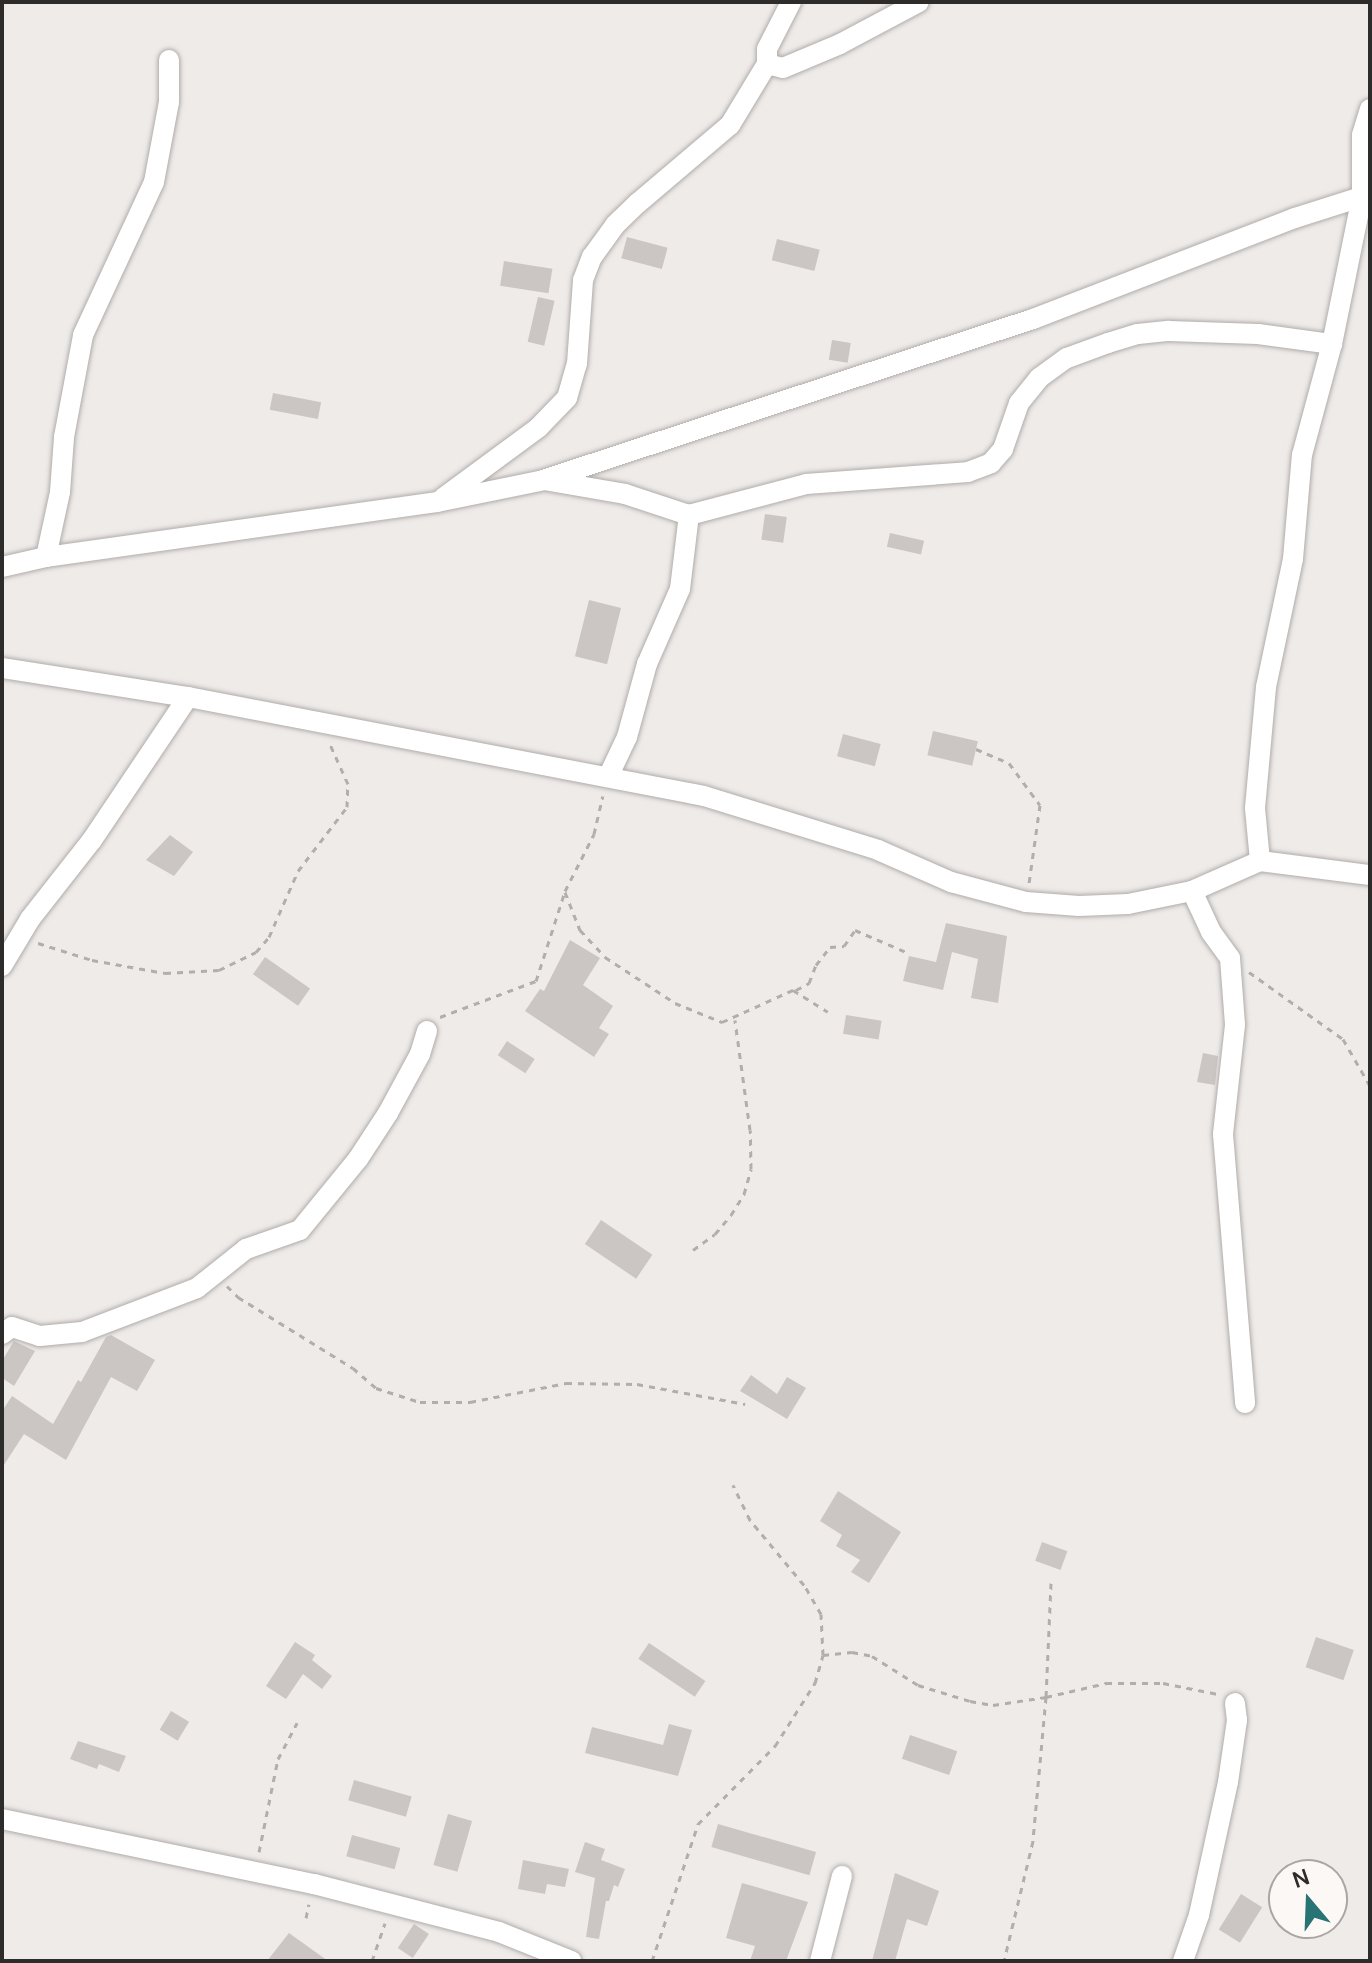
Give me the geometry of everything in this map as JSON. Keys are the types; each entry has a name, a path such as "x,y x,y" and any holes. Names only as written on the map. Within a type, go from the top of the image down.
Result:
{"street":[{"path":"437,502 538,428 567,398 577,364 583,280 592,257 615,225 730,125 767,64 767,49 791,2"},
{"path":"767,64 783,68 840,44 919,2"},
{"path":"46,557 60,492 64,437 83,335 154,182 169,102 169,60"},
{"path":"1260,861 1255,808 1266,687 1293,559 1302,455 1332,344 1366,195 1362,135 1370,109"},
{"path":"2,567 46,557 437,502 544,480 1033,319 1295,218 1366,195"},
{"path":"544,480 625,494 689,515 806,484 968,472 991,463 1003,449 1019,403 1039,378 1067,358 1138,334 1211,332 1332,344"},
{"path":"608,777 627,737 647,664 680,589 689,515"},
{"path":"2,668 188,697 704,796 878,850 951,882 1026,902 1079,906 1128,904 1192,891 1260,861 1370,875"},
{"path":"2,966 188,697"},
{"path":"1192,891 1211,932 1230,958 1235,1025 1223,1134 1245,1403"},
{"path":"2,1334 12,1327 40,1336 82,1332 197,1288 246,1249 300,1230 388,1113 420,1054 427,1031"},
{"path":"1183,1961 1199,1915 1228,1782 1237,1720 1235,1703"},
{"path":"2,1819 392,1904 499,1932 571,1961"},
{"path":"820,1961 842,1876"}],"path":[{"path":"19,938 92,960 165,973 219,970 256,952 269,937 298,871 333,830 347,807 348,784 321,724"},
{"path":"976,749 1009,763 1040,805 1026,902"},
{"path":"427,1031 432,1022 443,1015 536,981 565,891 594,834 608,777"},
{"path":"565,891 580,930 605,957 675,1003 722,1022 735,1020 793,990 805,988 830,947 844,946 855,930 906,952"},
{"path":"1230,958 1343,1039 1370,1086"},
{"path":"793,990 828,1012"},
{"path":"693,1250 715,1234 731,1215 744,1194 751,1169 750,1130 735,1020"},
{"path":"215,1274 238,1297 316,1344 376,1388 420,1402 470,1402 566,1383 637,1384 745,1404"},
{"path":"652,1961 698,1824 775,1746 815,1683 823,1655 821,1614 804,1585 750,1520 733,1485"},
{"path":"1004,1961 1033,1841 1046,1697 1051,1583"},
{"path":"823,1655 852,1652 872,1656 918,1685 993,1705 1106,1683 1163,1683 1224,1695 1235,1703"},
{"path":"255,1872 278,1759 297,1723"},
{"path":"372,1961 392,1904"}],"building":[{"path":"627,237 668,248 662,269 621,258"},
{"path":"777,239 820,250 814,271 772,260"},
{"path":"504,261 552,269 548,293 500,286"},
{"path":"538,297 555,301 544,346 528,342"},
{"path":"832,340 851,343 848,363 829,360"},
{"path":"273,393 321,402 318,419 270,410"},
{"path":"765,514 787,517 783,543 761,540"},
{"path":"890,533 924,541 921,555 887,547"},
{"path":"589,600 621,608 607,664 575,656"},
{"path":"933,731 978,741 972,766 927,755"},
{"path":"843,734 881,744 875,766 837,756"},
{"path":"170,835 193,852 174,876 146,860"},
{"path":"946,923 1007,936 998,1003 971,998 978,959 952,952 943,990 903,981 909,956 936,962"},
{"path":"570,940 600,958 583,985 613,1006 599,1028 609,1034 594,1057 525,1011 540,989 544,991"},
{"path":"265,957 310,989 298,1006 253,974"},
{"path":"846,1015 882,1021 879,1039 843,1034"},
{"path":"507,1041 535,1059 525,1073 498,1055"},
{"path":"1203,1053 1218,1056 1215,1085 1197,1082"},
{"path":"601,1220 652,1255 636,1279 585,1244"},
{"path":"111,1335 155,1360 137,1391 111,1377 66,1460 24,1434 2,1468 2,1411 12,1396 53,1424 106,1337"},
{"path":"14,1341 35,1351 14,1386 2,1378 2,1361"},
{"path":"751,1375 777,1394 787,1377 806,1388 787,1419 740,1391"},
{"path":"838,1491 901,1532 869,1583 851,1572 860,1560 836,1546 842,1535 820,1521"},
{"path":"1042,1542 1067,1551 1061,1570 1035,1561"},
{"path":"1316,1637 1354,1650 1343,1680 1306,1667"},
{"path":"295,1642 315,1655 312,1660 332,1676 322,1689 303,1674 286,1699 266,1686"},
{"path":"649,1643 705,1681 695,1697 638,1659"},
{"path":"171,1711 189,1722 178,1741 160,1730"},
{"path":"669,1724 692,1730 678,1776 585,1753 592,1727 663,1745"},
{"path":"910,1735 957,1751 949,1775 902,1759"},
{"path":"78,1741 126,1756 119,1772 99,1764 97,1769 70,1759"},
{"path":"354,1780 412,1797 406,1817 348,1800"},
{"path":"448,1814 472,1821 457,1872 433,1865"},
{"path":"718,1824 816,1852 809,1875 711,1847"},
{"path":"352,1835 400,1848 395,1869 346,1856"},
{"path":"585,1842 605,1849 601,1860 625,1869 618,1887 614,1885 609,1901 606,1901 599,1939 586,1937 595,1878 575,1872"},
{"path":"523,1860 569,1869 565,1887 547,1884 545,1894 518,1889"},
{"path":"895,1873 939,1891 927,1926 907,1919 895,1961 872,1961"},
{"path":"742,1883 808,1902 786,1961 750,1961 755,1946 726,1938"},
{"path":"1241,1894 1262,1907 1240,1943 1219,1930"},
{"path":"414,1924 429,1934 413,1958 398,1948"},
{"path":"289,1933 328,1961 267,1961"}]}
